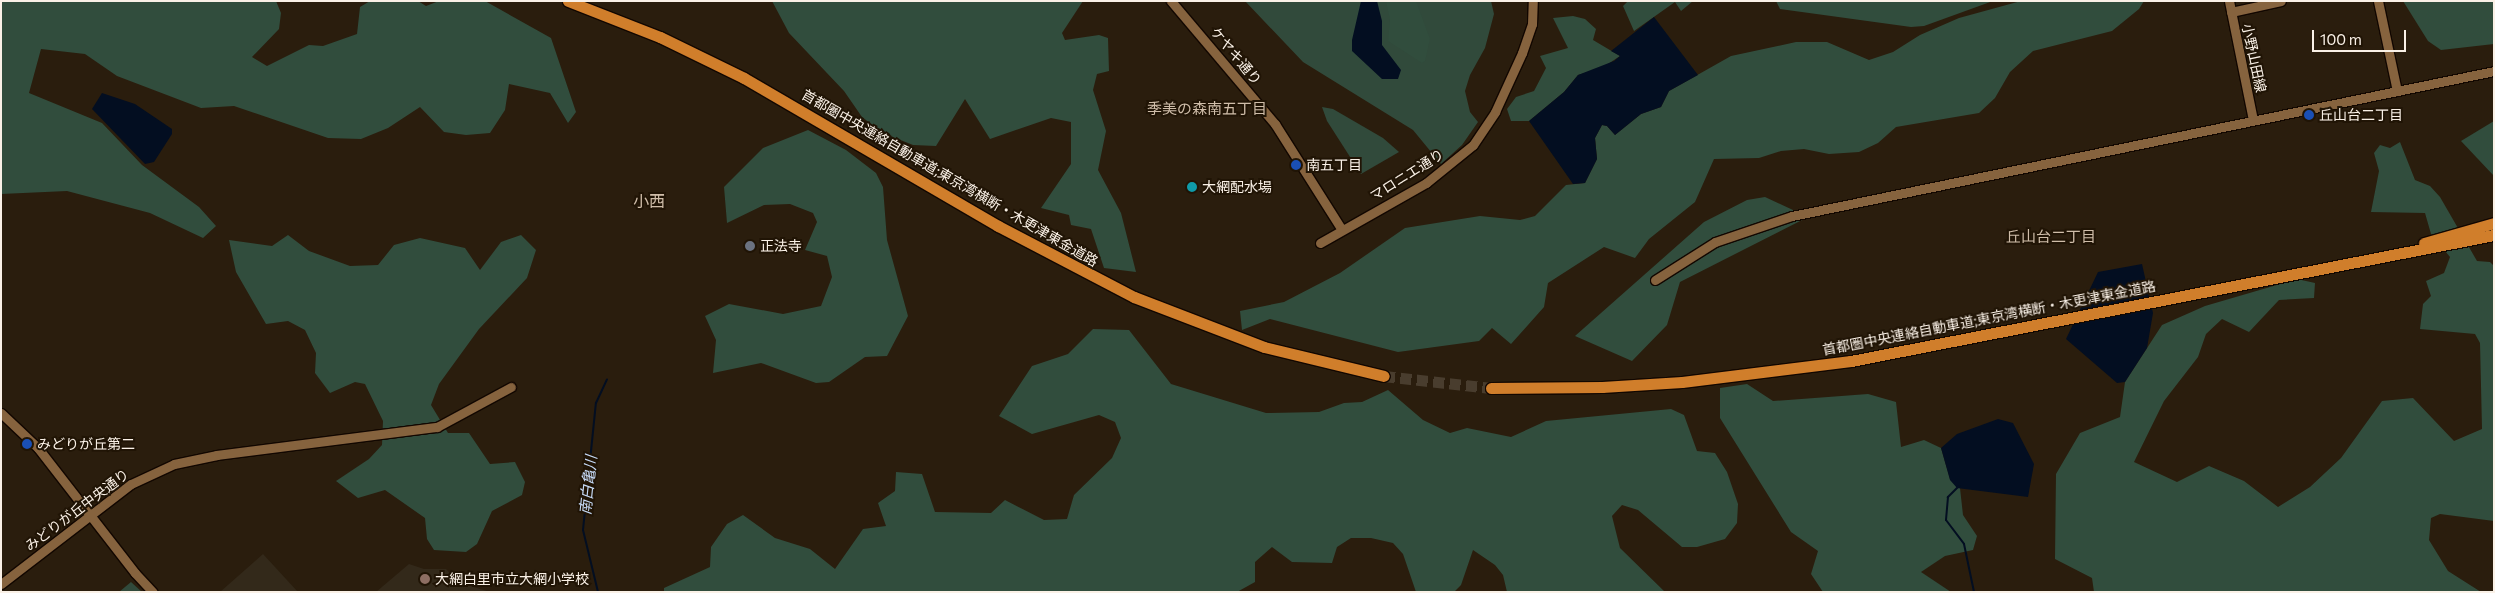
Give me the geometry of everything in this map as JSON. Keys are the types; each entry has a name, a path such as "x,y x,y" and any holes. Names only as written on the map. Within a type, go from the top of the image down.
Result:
{"highway":[{"name":"首都圏中央連絡自動車道;東京湾横断・木更津東金道路","path":"568,1 701,56 850,139 998,226 1134,297 1264,347 1384,376"},
{"name":"首都圏中央連絡自動車道;東京湾横断・木更津東金道路","path":"2340,265 2494,223"},
{"name":"首都圏中央連絡自動車道;東京湾横断・木更津東金道路","path":"1491,388 1602,387 1765,373 1880,356 2409,253 2494,234"},
{"path":"2409,253 2494,239"}],"street":[{"name":"ケヤキ通り","path":"1171,1 1275,124 1342,230"},
{"name":"マロニエ通り","path":"1320,243 1426,183 1473,145 1495,112 1525,44 1533,18 1533,1"},
{"name":"小野山田線","path":"2229,1 2254,120"},
{"path":"2231,12 2281,1"},
{"path":"2378,1 2397,91"},
{"path":"1655,280 1716,242 1792,216 2494,71"},
{"name":"みどりが丘中央通り","path":"1,584 131,484 174,464 209,456 437,427 511,387"},
{"path":"1,413 38,448 90,516 153,592"}],"shaded area":[{"path":"263,554 298,592 220,592"},
{"name":"大網白里市立大網小学校","path":"409,564 424,569 446,569 460,583 490,592 376,592"}],"green space":[{"path":"1,1 276,1 281,13 279,29 252,57 267,66 309,45 323,46 357,34 360,7 370,1 418,1 426,6 439,1 485,1 551,38 576,112 568,123 550,93 509,84 505,110 490,133 466,135 444,132 420,107 388,128 361,139 328,138 234,106 201,108 117,76 85,54 41,49 29,93 102,123 142,165 199,207 216,226 203,238 150,213 67,191 1,194"},
{"path":"772,1 1083,1 1062,33 1065,40 1099,35 1108,38 1109,71 1097,74 1093,90 1106,131 1098,170 1121,213 1136,272 1104,268 1091,229 1071,225 1069,215 1041,208 1071,164 1071,122 1051,118 990,139 965,99 936,146 913,145 883,133 862,117 844,91 789,33"},
{"path":"1245,1 1491,1 1494,14 1485,48 1470,75 1465,91 1470,112 1478,122 1462,145 1441,164 1413,130 1303,62"},
{"path":"1386,1 1416,1 1430,39 1425,61 1422,63 1388,41 1390,20"},
{"path":"1628,1 1693,1 1681,11 1675,2 1634,31 1623,6"},
{"path":"1776,1 1993,1 1924,26 1911,27 1780,9"},
{"path":"2021,1 2144,1 2139,9 2112,31 2033,51 2010,72 1995,98 1979,113 1896,127 1878,143 1859,152 1829,154 1804,149 1781,151 1759,158 1714,159 1695,202 1649,239 1635,258 1604,247 1548,283 1544,307 1511,344 1492,328 1479,341 1398,352 1270,319 1242,330 1240,311 1284,302 1340,273 1405,228 1480,216 1520,220 1535,216 1566,185 1585,183 1597,159 1595,138 1602,125 1607,126 1615,135 1641,114 1661,107 1669,91 1731,56 1796,42 1827,42 1869,60 1893,52 1920,35 1959,18"},
{"path":"2403,1 2494,1 2494,44 2441,50 2428,41"},
{"path":"1573,16 1585,19 1596,29 1593,40 1620,56 1602,68 1578,75 1564,92 1529,121 1511,121 1507,109 1516,97 1534,91 1546,68 1540,56 1568,48 1553,18"},
{"path":"1322,107 1333,109 1383,138 1399,152 1361,174 1327,121"},
{"path":"2494,121 2494,176 2461,141"},
{"path":"808,130 846,150 876,173 883,187 887,240 908,316 887,356 865,357 829,382 816,383 761,363 713,373 716,340 705,316 729,304 783,314 821,306 832,277 827,256 805,250 817,222 813,213 790,204 764,205 727,223 724,187 763,148"},
{"path":"2400,142 2415,180 2430,186 2440,197 2477,261 2490,262 2494,266 2494,521 2440,514 2431,518 2429,540 2448,571 2481,592 2094,592 2092,578 2055,559 2056,474 2080,433 2120,417 2125,382 2162,325 2205,306 2297,279 2315,283 2314,298 2279,300 2249,332 2222,319 2206,334 2198,357 2164,401 2134,462 2177,482 2209,466 2244,481 2278,507 2310,487 2341,458 2382,401 2413,398 2454,441 2482,429 2480,343 2475,334 2420,329 2423,304 2431,296 2426,281 2444,273 2450,257 2431,234 2425,213 2371,212 2379,171 2374,153 2380,145 2390,148"},
{"path":"1765,197 1808,217 1680,282 1667,325 1632,361 1575,336 1704,222 1747,200"},
{"path":"288,235 309,251 350,266 378,265 394,245 420,238 465,248 480,270 501,242 521,235 536,250 527,278 479,329 439,384 431,405 448,433 469,433 490,464 515,462 525,482 522,495 492,511 477,544 466,552 434,550 427,539 425,518 385,490 358,498 336,481 369,459 382,445 383,421 365,384 355,382 330,393 315,373 316,353 305,330 288,321 266,324 236,272 229,240 272,246"},
{"path":"1093,329 1129,330 1171,384 1266,413 1319,412 1344,403 1362,402 1388,390 1423,420 1450,433 1467,428 1511,437 1546,421 1671,409 1684,415 1697,451 1715,453 1727,472 1738,504 1737,523 1725,539 1697,547 1682,547 1638,510 1622,505 1612,516 1620,548 1665,592 1507,592 1503,575 1495,565 1473,550 1461,585 1454,592 1416,592 1403,554 1393,543 1371,538 1351,538 1337,547 1332,563 1292,562 1272,547 1255,562 1255,582 1237,592 664,592 664,588 710,567 711,547 727,524 743,515 775,538 810,549 835,569 863,529 886,526 878,503 895,491 896,472 922,474 935,512 991,513 1005,500 1044,520 1067,519 1074,495 1112,458 1121,438 1115,422 1099,415 1032,434 999,416 1032,366 1068,354"},
{"path":"1747,384 1773,401 1868,394 1896,402 1901,447 1924,440 1941,448 1950,479 1960,488 1963,515 1977,536 1973,550 1945,556 1921,572 1951,592 1823,592 1811,574 1818,551 1791,532 1720,418 1720,388"},
{"path":"131,582 142,592 119,592"}],"water":[{"path":"1361,1 1377,1 1382,21 1382,45 1401,70 1398,79 1382,79 1352,51 1352,40"},
{"path":"1654,17 1698,75 1669,91 1661,107 1641,114 1615,135 1607,126 1602,125 1595,138 1597,159 1585,183 1573,184 1529,121 1564,92 1578,75 1614,61 1620,56 1611,51"},
{"path":"102,93 135,104 172,129 172,134 154,162 145,164 92,109"},
{"path":"2142,264 2153,313 2147,348 2125,382 2117,383 2066,339 2098,272"},
{"path":"1998,419 2013,423 2034,464 2028,497 1957,488 1950,480 1941,448 1957,434"}],"waterway":[{"name":"南白亀川","path":"598,592 583,530 596,403 607,379"},
{"path":"1959,486 1948,497 1946,520 1964,544 1974,592"}],"tunnel":[{"path":"1384,376 1491,388"}],"place":[{"name":"丘山台二丁目","path":"2309,115"},
{"name":"南五丁目","path":"1296,165"},
{"name":"大網配水場","path":"1192,187"},
{"name":"正法寺","path":"750,246"},
{"name":"みどりが丘第二","path":"27,444"},
{"name":"大網白里市立大網小学校","path":"425,579"}],"district":[{"name":"季美の森南五丁目","path":"1207,109"},
{"name":"小西","path":"649,201"},
{"name":"丘山台二丁目","path":"2051,237"}]}
